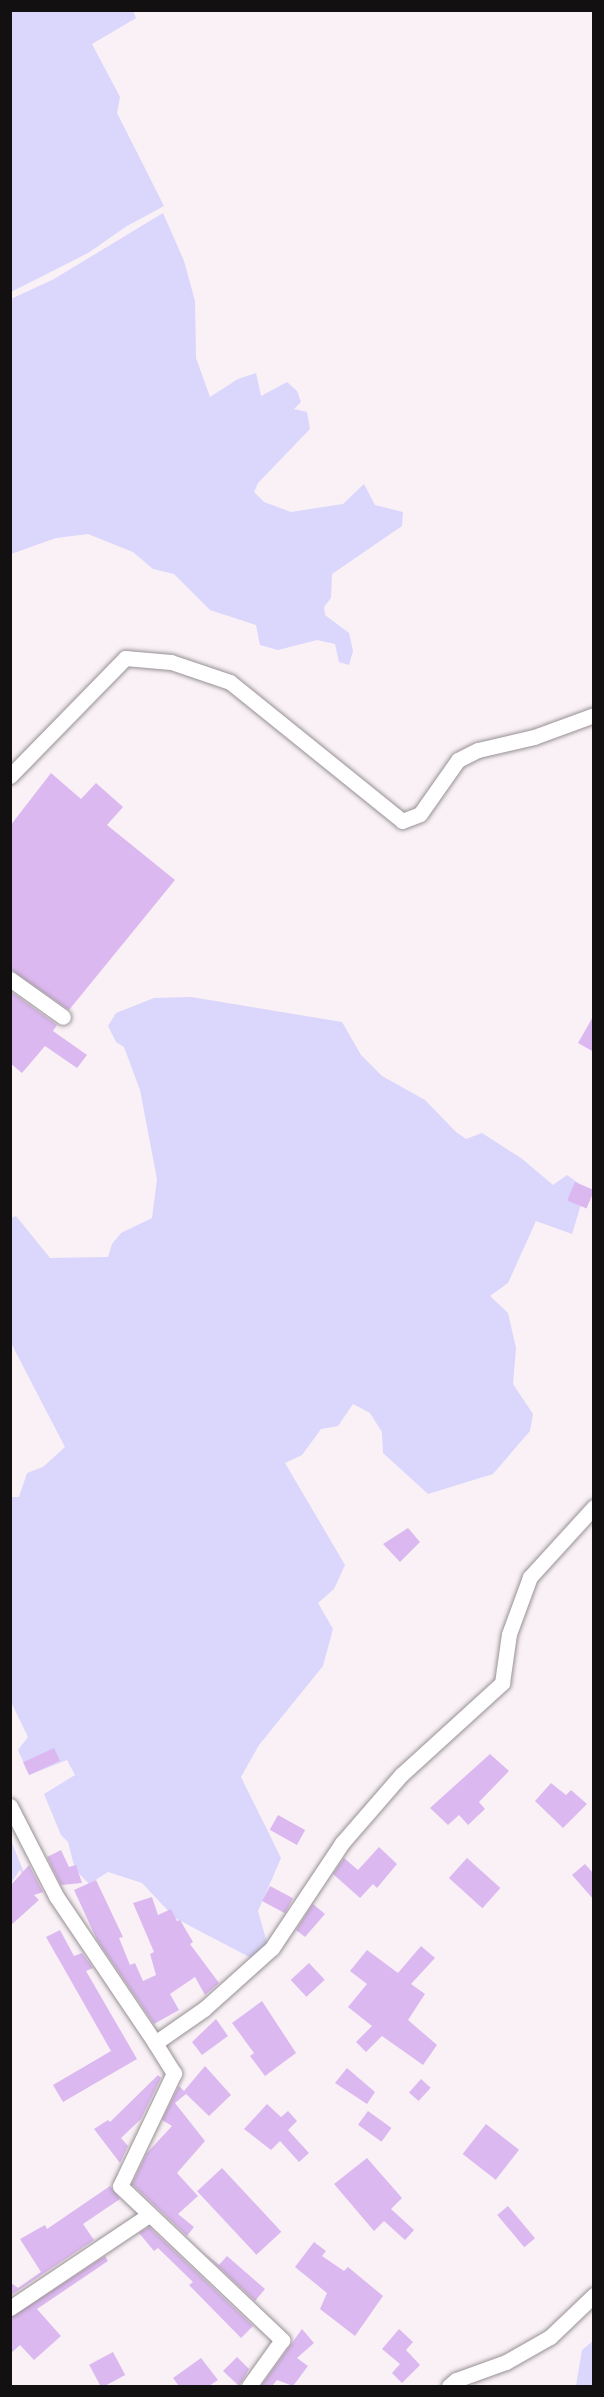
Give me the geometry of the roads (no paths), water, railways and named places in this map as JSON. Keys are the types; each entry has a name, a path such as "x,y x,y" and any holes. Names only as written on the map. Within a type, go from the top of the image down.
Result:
{"street":[{"path":"10,776 125,658 171,662 230,682 402,821 420,814 458,760 478,750 534,737 594,715"},
{"path":"10,979 63,1017"},
{"path":"155,2043 204,2009 272,1948 342,1843 394,1784 502,1683 509,1634 530,1577 594,1507"},
{"path":"10,1806 56,1896 174,2073 120,2186 282,2340 249,2386"},
{"path":"10,2308 150,2215"},
{"path":"449,2386 456,2380 506,2362 550,2337 594,2295"}]}
